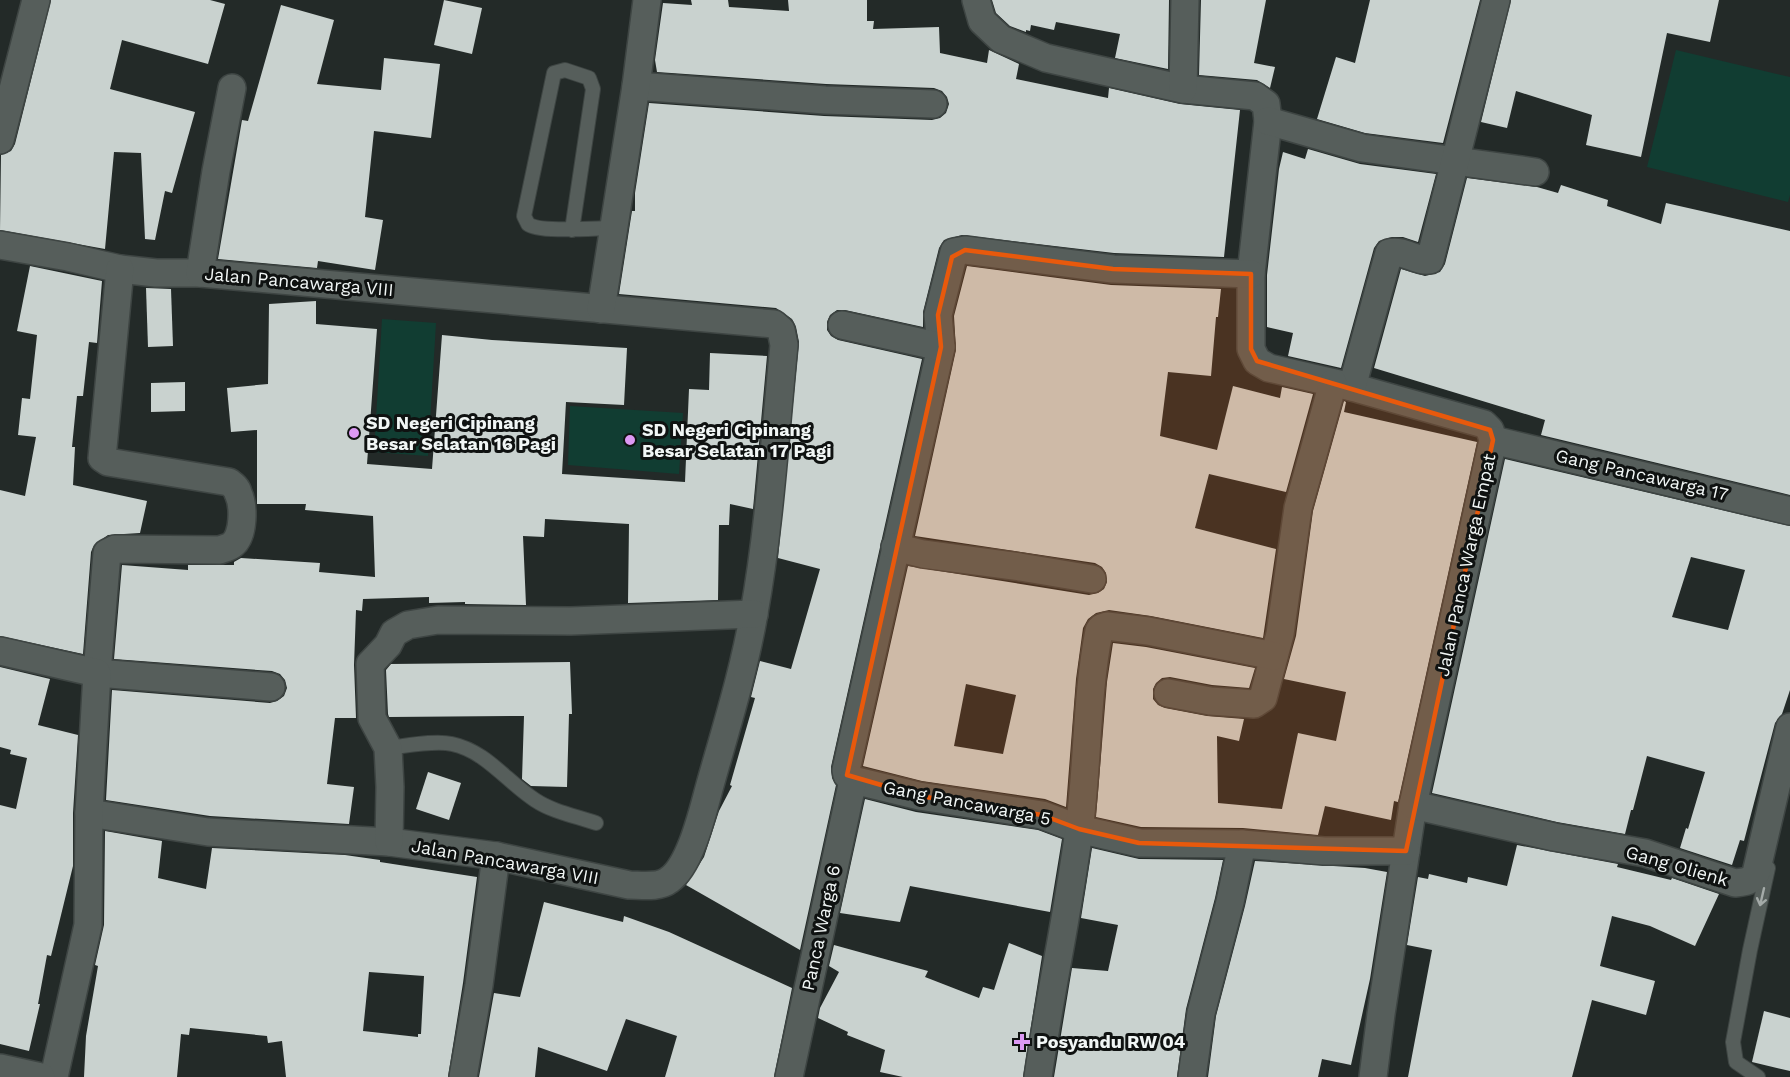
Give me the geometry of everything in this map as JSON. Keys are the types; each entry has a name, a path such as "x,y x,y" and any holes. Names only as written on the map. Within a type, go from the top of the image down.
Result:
{"street":[{"path":"601,309 636,86 646,0"},
{"path":"976,0 982,21 1001,39 1046,58 1183,89 1255,96 1266,104 1268,121 1362,148 1535,172"},
{"path":"1183,89 1185,0"},
{"path":"1168,693 1209,701 1254,704 1263,698 1267,690 1280,634 1298,508 1389,253 1395,251 1424,261 1430,260 1496,0"},
{"path":"0,140 27,2"},
{"path":"636,86 780,98 933,104"},
{"path":"200,273 232,88"},
{"name":"Jalan Panca Warga Empat","path":"1268,121 1251,274 1251,349 1257,361 1269,368 1343,385 1484,424 1490,430 1493,440 1413,805 1373,1077"},
{"name":"Jalan Pancawarga VIII","path":"0,245 68,256 120,269 156,273 200,273 774,324 781,330 784,345 765,541 754,615 736,692 697,832 682,865 669,881 650,886 629,885 496,856 389,842 388,748 372,718 370,664 388,645 394,633 408,625 438,620 571,621 754,615"},
{"path":"853,780 847,775 846,770 941,346 938,315 954,252 965,250 1113,269 1251,274"},
{"path":"54,1077 88,925 89,813 106,553 115,549 228,548 235,543 240,534 241,522 240,496 238,490 229,482 108,462 102,458 120,269"},
{"path":"842,325 941,346"},
{"name":"Gang Pancawarga 17","path":"1493,440 1790,511"},
{"path":"895,547 923,554 1092,579"},
{"path":"1038,1077 1079,829 1092,666 1101,627 1148,631 1275,656"},
{"path":"0,651 97,673 271,687"},
{"name":"Gang Olienk","path":"1413,805 1554,837 1644,853 1735,883 1745,882 1752,879 1756,873 1790,727"},
{"name":"Gang Pancawarga 5","path":"853,780 920,796 1042,814 1079,829 1139,843 1242,844 1324,851 1406,851"},
{"name":"Panca Warga 6","path":"789,1077 853,780"},
{"path":"89,813 208,832 389,842"},
{"path":"1192,1077 1201,1012 1230,902 1242,844"},
{"path":"463,1077 479,985 496,856"},
{"path":"0,1068 41,1077"}],"lane":[{"path":"572,230 593,89 589,78 565,70 554,73 524,216 527,223 535,227 572,230 612,228"},
{"path":"388,748 449,743 462,747 489,762 510,782 536,801 596,823"},
{"path":"1758,1077 1736,1062 1733,1042 1750,950 1790,779"}],"highlighted area":[{"path":"965,250 1113,269 1251,274 1251,349 1257,361 1490,430 1493,440 1406,851 1139,843 1079,829 1042,815 919,796 847,775 941,347 938,315 952,257"}],"green space":[{"path":"1676,50 1790,77 1790,195 1788,202 1647,167"},
{"path":"382,319 436,323 428,456 374,452"},
{"path":"570,406 683,413 679,474 568,465"}],"building":[{"path":"51,0 210,0 225,4 208,64 122,40 110,89 195,112 172,193 165,191 155,240 145,239 141,153 114,152 105,249 0,230 1,155 11,151 15,144"},
{"path":"444,0 482,8 472,54 434,45"},
{"path":"691,0 728,0 729,7 789,11 788,0 867,0 867,21 874,21 873,29 939,27 940,53 987,63 989,50 1019,64 1016,79 1108,98 1109,88 1180,104 1240,110 1224,257 1114,253 962,235 944,240 939,248 923,312 923,327 845,310 837,310 830,315 827,330 838,340 922,359 831,767 832,778 836,785 800,950 686,885 704,857 719,811 732,786 730,785 755,698 751,697 760,661 791,669 820,569 778,558 799,342 792,319 776,308 619,294 632,211 635,211 635,193 649,103 824,116 932,120 946,113 949,104 942,91 934,88 826,84 657,72 655,60 663,3 692,5"},
{"path":"992,0 1169,0 1168,69 1115,58 1120,34 1056,22 1054,30 1031,25 1030,31 1026,30 1026,32 1010,26 996,13"},
{"path":"1201,0 1266,0 1254,63 1275,67 1270,88 1257,80 1199,75"},
{"path":"1370,0 1480,0 1443,143 1365,133 1317,119 1336,57 1355,63"},
{"path":"1511,0 1719,0 1710,42 1667,33 1641,157 1586,145 1592,115 1516,91 1507,128 1481,122"},
{"path":"281,5 334,20 317,84 381,90 384,58 440,64 431,138 374,131 365,217 383,220 375,270 318,261 317,268 218,259 242,120 248,121"},
{"path":"1308,149 1360,164 1436,174 1418,242 1403,237 1392,237 1379,241 1374,248 1341,368 1288,356 1293,333 1267,327 1267,275 1279,169 1283,152 1305,159"},
{"path":"1467,178 1537,187 1558,193 1561,185 1608,200 1607,206 1661,224 1666,203 1790,231 1790,495 1541,435 1545,420 1374,368 1401,269 1425,276 1440,272 1445,264"},
{"path":"30,266 102,281 97,343 89,342 83,396 77,396 72,447 75,447 73,485 147,501 140,533 108,535 94,545 91,552 83,654 0,636 0,490 25,496 36,437 18,435 22,398 30,399 37,335 17,331"},
{"path":"967,266 1111,285 1221,289 1211,376 1168,372 1160,436 1217,450 1233,386 1280,398 1282,387 1313,394 1286,492 1209,474 1195,528 1276,549 1263,638 1109,610 1096,613 1088,619 1083,628 1076,679 1066,807 1045,799 922,781 863,766 908,566 1089,595 1104,589 1107,582 1106,573 1095,563 915,536 956,350 954,316","holes":["966,684 1016,695 1003,754 954,746"]},
{"path":"146,288 171,289 173,346 148,347"},
{"path":"316,301 316,324 377,329 367,464 432,469 442,335 627,348 624,405 566,402 562,474 685,482 689,389 709,390 710,353 767,356 753,509 730,504 729,525 719,525 718,600 628,603 629,524 545,519 544,537 523,536 526,605 429,603 429,597 363,599 362,611 356,610 354,665 356,718 335,718 327,784 354,787 349,824 210,816 106,800 112,690 270,703 284,696 287,688 280,674 272,671 114,659 122,565 188,570 188,565 234,565 234,562 241,558 320,563 319,572 375,577 373,516 305,510 306,504 257,504 257,430 231,432 227,388 268,384 269,304"},
{"path":"185,382 185,411 151,412 151,383"},
{"path":"1344,401 1346,402 1344,412 1477,442 1398,802 1394,801 1391,820 1325,806 1318,835 1243,828 1141,827 1096,817 1107,682 1113,643 1255,668 1249,688 1212,685 1170,677 1162,678 1153,689 1153,699 1165,708 1207,716 1244,719 1239,741 1217,736 1218,803 1282,809 1298,733 1336,741 1346,692 1284,679 1296,636 1313,511"},
{"path":"1505,459 1790,526 1790,690 1782,714 1775,723 1744,841 1740,840 1732,865 1680,848 1705,772 1647,756 1625,834 1557,822 1432,793","holes":["1691,557 1745,570 1728,630 1672,617"]},
{"path":"570,662 572,714 569,714 567,787 531,786 522,779 524,716 389,717 388,714 386,670 391,664"},
{"path":"0,667 50,679 38,725 78,735 73,813 73,866 51,956 47,955 38,1004 40,1004 29,1051 0,1044 0,805 16,809 27,758 10,754 11,750 0,747"},
{"path":"428,772 461,783 449,820 416,809"},
{"path":"865,799 916,812 1038,830 1062,839 1050,912 910,886 900,922 840,913"},
{"path":"105,831 162,841 158,878 206,889 212,848 345,855 477,877 448,1077 286,1077 282,1041 268,1043 267,1036 190,1028 189,1035 181,1034 177,1077 84,1077 86,1036 98,966 95,965 104,925","holes":["369,972 424,976 421,1034 418,1034 418,1037 363,1031"]},
{"path":"1517,845 1618,864 1617,867 1671,880 1672,878 1719,894 1695,946 1650,926 1612,916 1600,966 1655,981 1646,1015 1592,1000 1572,1077 1408,1077 1432,950 1407,945 1418,877 1428,879 1429,874 1467,883 1468,877 1507,886"},
{"path":"1092,848 1139,859 1223,860 1186,1009 1177,1077 1054,1077 1072,968 1108,971 1118,925 1081,918"},
{"path":"1255,861 1365,868 1387,872 1370,979 1351,1065 1322,1059 1318,1077 1208,1077 1216,1016"},
{"path":"544,902 623,922 624,916 669,932 792,988 774,1077 665,1077 677,1036 626,1019 607,1071 538,1047 535,1077 479,1077 494,993 520,997"},
{"path":"1009,943 1042,956 1023,1077 903,1077 880,1072 885,1050 847,1035 848,1032 818,1018 820,1008 839,972 829,966 834,945 928,971 925,977 979,998 983,987 994,990"},
{"path":"1764,1011 1790,1018 1790,1071 1752,1062"}],"place":[{"name":"SD Negeri Cipinang Besar Selatan 16 Pagi","path":"354,433"},
{"name":"SD Negeri Cipinang Besar Selatan 17 Pagi","path":"630,440"},
{"name":"Posyandu RW 04","path":"1022,1042"}]}
